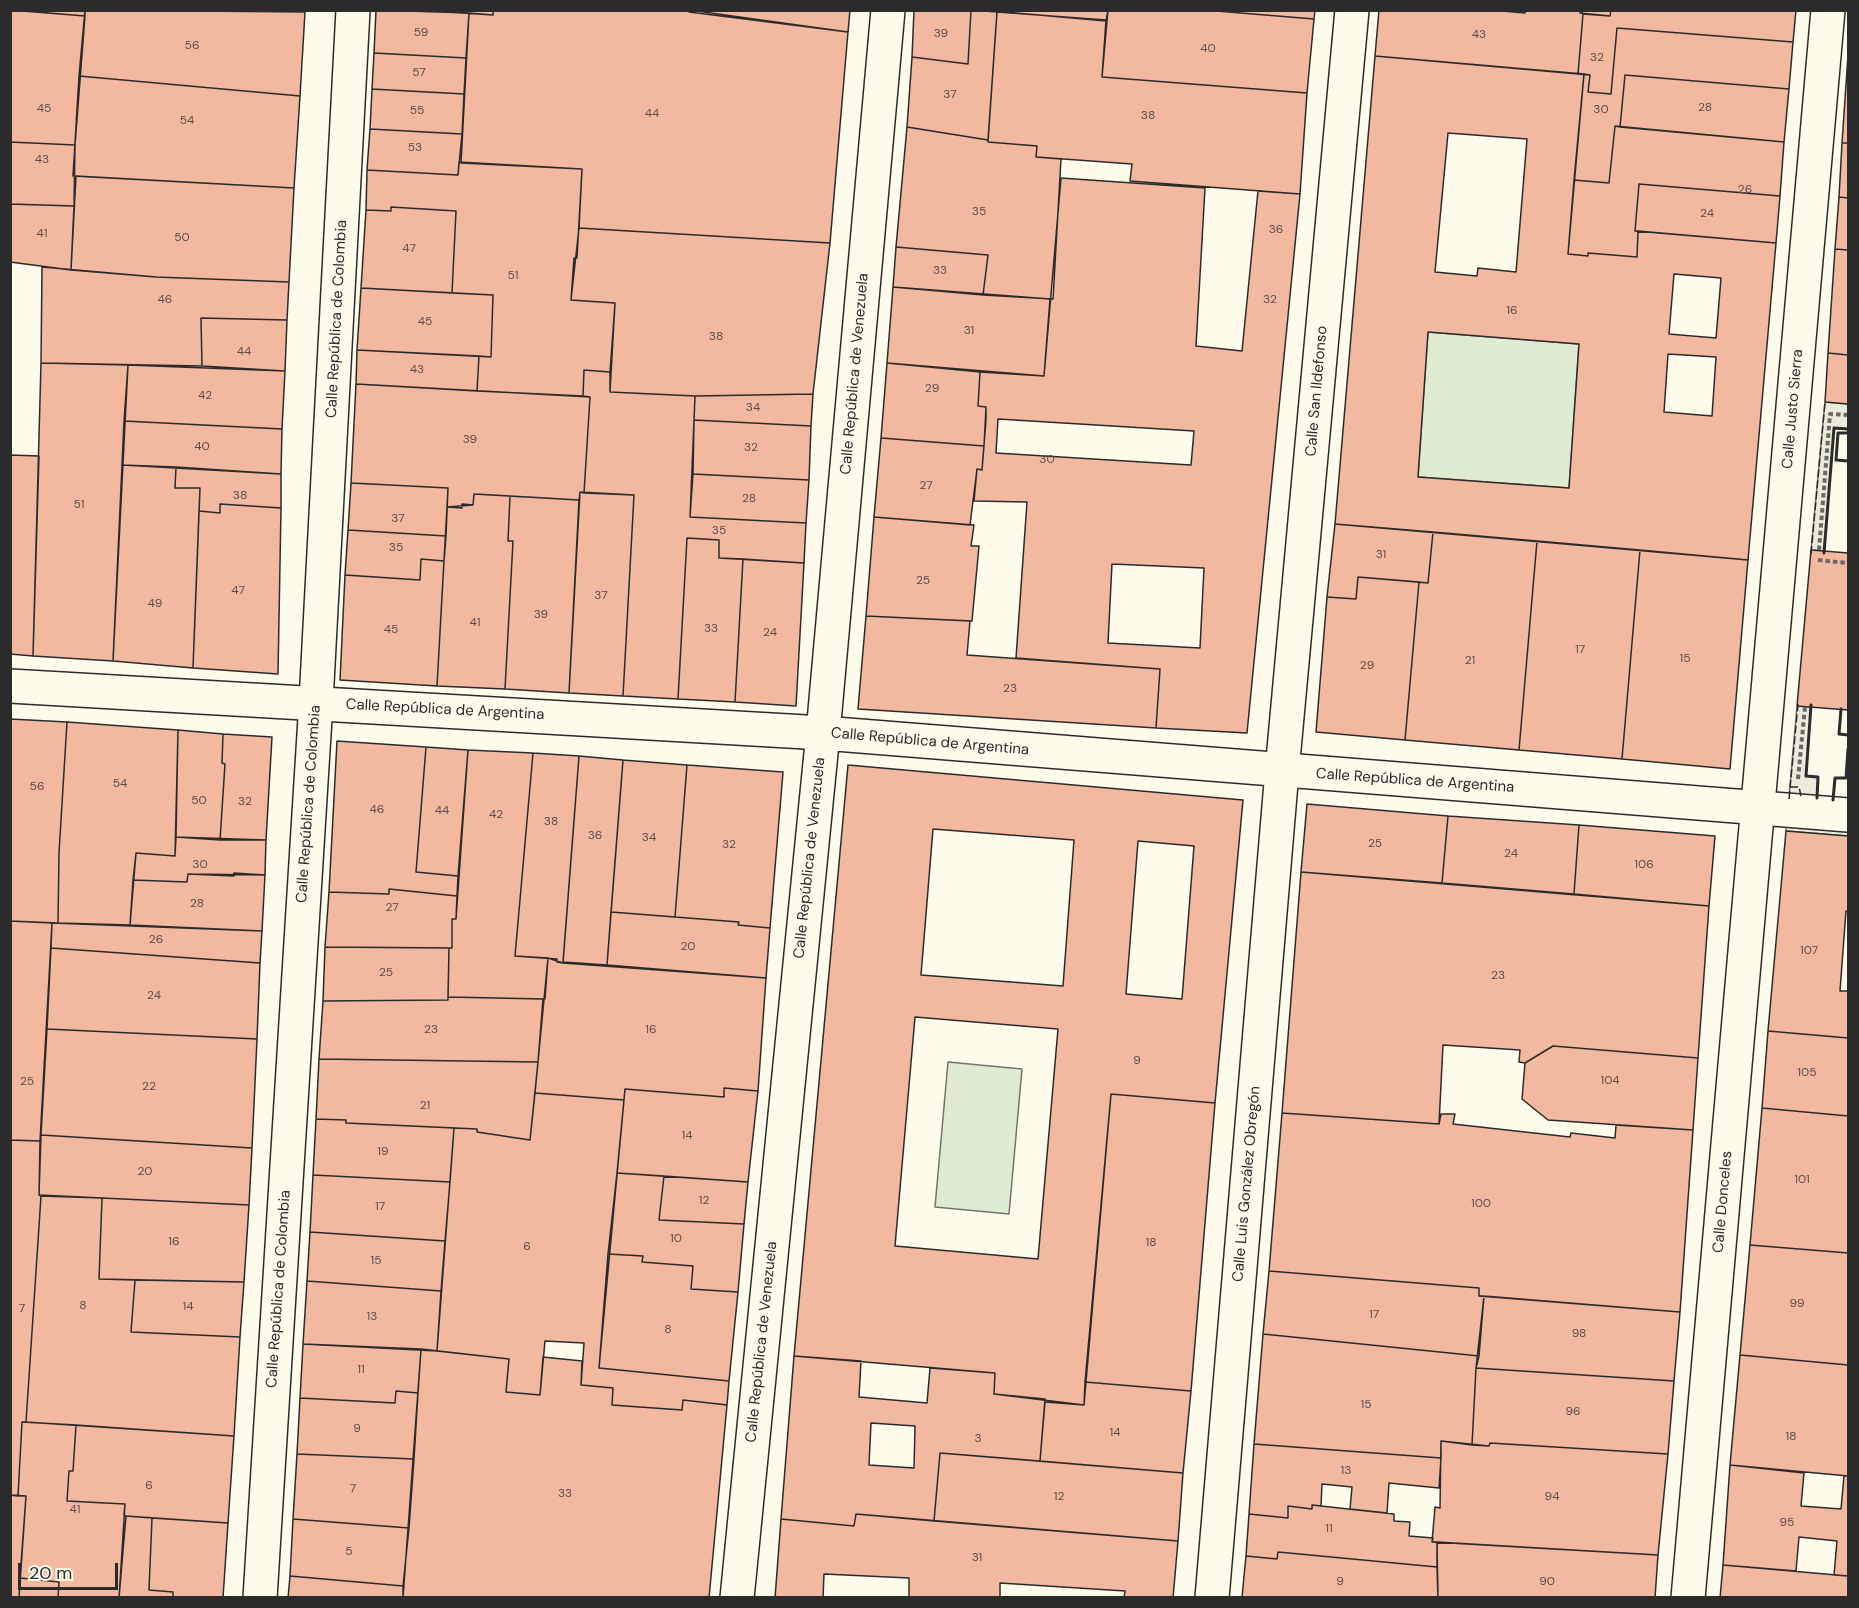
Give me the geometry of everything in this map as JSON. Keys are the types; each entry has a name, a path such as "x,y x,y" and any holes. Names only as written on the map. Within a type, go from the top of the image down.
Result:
{"street":[{"name":"Calle República de Colombia","path":"260,1598 316,702 353,10"},
{"name":"Calle República de Venezuela","path":"737,1598 823,733 888,10"},
{"name":"Calle San Ildefonso","path":"1282,771 1352,10"},
{"name":"Calle Justo Sierra","path":"1758,807 1828,10"},
{"name":"Calle República de Argentina","path":"10,686 823,733 1848,815"},
{"name":"Calle Luis González Obregón","path":"1212,1598 1282,771"},
{"name":"Calle Donceles","path":"1688,1598 1758,807"}],"path":[{"path":"1819,550 1830,414 1848,415"},
{"path":"1818,560 1848,563"},
{"path":"1805,707 1798,781 1809,782"}],"green space":[{"path":"1428,332 1579,344 1569,488 1418,477"},
{"path":"948,1062 1022,1069 1009,1214 935,1207"}],"shaded area":[{"path":"1825,402 1848,404 1848,429 1834,428 1824,551 1811,550"},
{"path":"1797,706 1811,707 1806,776 1818,777 1817,798 1848,801 1848,836 1786,831"}],"building":[{"path":"10,10 85,16 75,145 10,142"},
{"path":"13,10 85,10 85,16"},
{"path":"85,10 305,12 300,96 79,76"},
{"path":"376,10 469,13 466,58 374,53"},
{"path":"414,10 493,10 493,15"},
{"path":"493,10 689,10 848,32 830,243 579,228 582,169 461,163 469,13 493,15"},
{"path":"689,10 850,10 848,32 689,12"},
{"path":"914,10 971,10 968,64 912,57"},
{"path":"971,10 997,12 988,140 907,127 912,57 968,64"},
{"path":"982,10 1108,10 1106,21"},
{"path":"1108,10 1204,10 1314,19 1307,93 1102,77"},
{"path":"1204,10 1315,10 1314,19"},
{"path":"1379,10 1490,10 1525,13 1525,10 1581,10 1583,14 1578,74 1375,56"},
{"path":"1581,10 1611,10 1610,16 1580,13"},
{"path":"1611,10 1796,10 1793,42 1617,28 1611,94 1588,92 1590,75 1578,74 1583,14 1610,16"},
{"path":"997,12 1106,20 1102,77 1307,93 1300,194 1130,181 1132,164 1036,157 1037,146 988,142"},
{"path":"1617,28 1793,42 1789,89 1625,75 1620,127 1615,126 1609,183 1574,180 1584,74 1590,75 1588,92 1611,94"},
{"path":"374,53 466,58 464,94 372,89"},
{"path":"1848,55 1848,143 1842,143"},
{"path":"1375,56 1584,74 1568,254 1588,256 1588,253 1637,257 1638,231 1776,243 1748,560 1335,524","holes":["1448,133 1527,139 1516,272 1478,268 1477,276 1435,272","1674,274 1721,278 1716,338 1669,334","1428,332 1579,344 1569,488 1418,477","1668,354 1716,357 1712,416 1664,412"]},
{"path":"1625,75 1789,89 1784,142 1620,127"},
{"path":"79,76 300,96 294,188 73,176"},
{"path":"372,89 464,94 462,134 370,129"},
{"path":"1615,126 1784,142 1780,196 1639,184 1635,231 1638,231 1637,257 1588,253 1588,256 1568,254 1574,180 1609,183"},
{"path":"907,127 988,140 988,142 1037,146 1036,157 1061,159 1053,299 983,295 988,255 896,247"},
{"path":"370,129 462,134 458,175 367,170"},
{"path":"10,142 75,145 74,206 10,204"},
{"path":"1842,143 1848,143 1848,198 1839,197"},
{"path":"459,162 582,169 577,258 574,258 571,300 615,303 610,372 584,370 583,396 477,391 479,356 491,357 493,295 452,293 456,211 391,207 391,211 366,210 367,170 458,175"},
{"path":"76,176 294,188 289,282 156,277 71,270"},
{"path":"1061,178 1205,188 1196,346 1242,351 1258,191 1300,194 1247,733 1156,728 1160,669 1016,658 1027,502 974,501 977,469 982,470 986,420 986,407 978,406 980,372 1044,376","holes":["998,419 1194,431 1191,465 996,453","1112,564 1204,568 1200,648 1108,643"]},
{"path":"1639,184 1780,196 1776,243 1635,231"},
{"path":"1839,197 1848,198 1848,250 1835,249"},
{"path":"10,204 74,206 71,270 10,262"},
{"path":"391,207 456,211 452,293 361,288 366,210 391,211"},
{"path":"579,228 830,243 813,394 695,396 610,392 615,303 571,300"},
{"path":"896,247 988,255 983,295 893,287"},
{"path":"1835,249 1848,250 1848,355 1828,353"},
{"path":"42,267 156,277 289,282 287,320 201,318 202,366 41,363"},
{"path":"893,287 1050,299 1044,376 887,363"},
{"path":"361,288 493,295 491,357 357,350"},
{"path":"201,318 287,320 285,371 202,366"},
{"path":"357,350 479,356 477,391 356,384"},
{"path":"1828,353 1848,355 1848,404 1825,402"},
{"path":"41,363 128,365 113,661 33,656"},
{"path":"887,363 980,372 978,406 986,407 984,446 881,438"},
{"path":"128,365 285,371 282,429 124,421"},
{"path":"584,370 610,372 610,392 695,396 690,517 806,523 804,563 719,558 719,540 687,538 678,699 623,696 634,495 584,493 590,397 583,396"},
{"path":"356,384 590,397 584,493 580,492 579,500 474,494 473,505 462,504 462,508 447,507 448,488 351,483"},
{"path":"813,394 811,426 694,420 695,396"},
{"path":"694,420 811,426 809,480 693,474"},
{"path":"124,421 282,429 281,474 122,465"},
{"path":"881,438 984,446 982,470 977,469 970,525 874,517"},
{"path":"10,455 39,456 33,656 10,654"},
{"path":"122,465 176,467 175,488 200,488 193,668 113,661"},
{"path":"176,467 281,474 281,508 220,504 220,513 199,511 200,488 175,488"},
{"path":"693,474 809,480 806,523 690,517"},
{"path":"351,483 448,488 446,536 348,530"},
{"path":"580,492 634,495 623,696 569,693"},
{"path":"474,494 510,496 508,541 513,541 505,689 437,686 447,507 473,505"},
{"path":"510,496 579,500 569,693 505,689 513,541 508,541"},
{"path":"220,504 281,508 278,674 193,668 199,511 220,513"},
{"path":"874,517 974,525 971,546 979,546 972,621 866,616"},
{"path":"1335,524 1433,532 1428,583 1358,577 1356,599 1327,597"},
{"path":"348,530 446,536 444,561 421,559 420,580 345,575"},
{"path":"1433,532 1537,541 1519,750 1405,740 1419,582 1428,583"},
{"path":"687,538 719,540 719,558 743,559 735,702 678,699"},
{"path":"1537,541 1640,550 1622,759 1519,750"},
{"path":"1640,550 1748,560 1730,769 1622,759"},
{"path":"1811,550 1848,553 1848,710 1797,706"},
{"path":"421,559 444,561 437,686 340,680 345,575 420,580"},
{"path":"743,559 804,563 796,706 735,702"},
{"path":"1358,577 1419,582 1405,740 1316,732 1327,597 1356,599"},
{"path":"866,616 970,621 967,655 1160,669 1156,728 858,709"},
{"path":"10,719 67,722 59,853 58,923 10,921"},
{"path":"67,722 178,730 175,856 136,853 130,925 58,923 59,853"},
{"path":"178,730 223,734 222,763 225,764 220,840 176,837"},
{"path":"223,734 272,737 266,840 220,840 225,764 222,763"},
{"path":"337,741 426,747 416,872 458,876 457,896 389,889 389,894 329,892"},
{"path":"426,747 468,750 458,876 416,872"},
{"path":"468,750 533,753 515,956 548,958 545,999 448,997 449,948 452,948 452,919 456,919"},
{"path":"533,753 579,756 563,963 557,962 557,959 515,956"},
{"path":"579,756 623,760 607,965 563,962"},
{"path":"623,760 687,765 675,917 611,912"},
{"path":"687,765 783,772 770,928 738,925 739,922 675,917"},
{"path":"848,765 1243,800 1215,1103 1111,1094 1084,1405 994,1394 995,1373 794,1356","holes":["933,829 1074,840 1063,986 921,975","1138,841 1194,846 1182,999 1126,994","915,1017 1058,1029 1038,1259 895,1246"]},
{"path":"1307,804 1448,816 1442,883 1301,872"},
{"path":"1448,816 1579,825 1574,894 1442,883"},
{"path":"1579,825 1715,836 1709,906 1574,894"},
{"path":"1786,831 1848,836 1848,911 1846,911 1840,991 1848,991 1848,1038 1768,1031"},
{"path":"176,837 266,840 265,875 188,874 187,882 133,880 136,853 175,856"},
{"path":"1301,872 1709,906 1698,1058 1553,1046 1525,1063 1519,1062 1520,1050 1443,1045 1439,1124 1282,1113"},
{"path":"234,873 265,875 262,931 130,925 133,880 187,882 188,874 234,876"},
{"path":"389,889 457,896 456,919 452,919 452,948 325,947 329,892 389,894"},
{"path":"611,912 739,922 738,925 770,928 766,978 607,965"},
{"path":"10,921 52,923 40,1141 10,1140"},
{"path":"52,923 262,931 260,963 51,948"},
{"path":"325,947 449,948 448,1000 323,1001"},
{"path":"51,948 260,963 257,1039 47,1029"},
{"path":"548,958 563,963 766,978 758,1091 724,1088 724,1097 625,1089 624,1100 535,1093"},
{"path":"448,997 543,999 538,1062 319,1059 323,1001 448,1000"},
{"path":"47,1029 257,1039 252,1148 41,1135"},
{"path":"1768,1031 1848,1038 1848,1116 1762,1108"},
{"path":"1553,1046 1698,1058 1693,1130 1548,1120 1522,1099 1525,1063"},
{"path":"319,1059 538,1062 530,1140 477,1132 477,1129 346,1123 346,1120 316,1119"},
{"path":"724,1088 758,1091 748,1182 617,1173 625,1089 724,1097"},
{"path":"535,1093 624,1100 599,1368 729,1381 727,1405 683,1400 682,1410 612,1405 613,1388 581,1385 584,1343 545,1341 540,1395 506,1392 509,1359 437,1351 454,1128 477,1129 477,1132 530,1140"},
{"path":"1111,1094 1215,1103 1191,1391 1085,1382"},
{"path":"1762,1108 1848,1116 1848,1253 1750,1245"},
{"path":"1282,1113 1439,1124 1441,1114 1455,1114 1453,1124 1570,1137 1571,1133 1615,1138 1616,1125 1693,1130 1680,1312 1479,1296 1479,1288 1269,1271"},
{"path":"316,1119 346,1120 346,1123 454,1128 450,1182 313,1175"},
{"path":"41,1135 252,1148 249,1205 39,1195"},
{"path":"10,1140 40,1141 39,1195 41,1196 26,1422 22,1422 18,1496 10,1495"},
{"path":"617,1173 664,1176 659,1220 744,1224 738,1292 691,1289 693,1266 642,1262 643,1256 608,1254"},
{"path":"313,1175 450,1182 445,1241 310,1232"},
{"path":"664,1176 748,1182 744,1224 659,1220"},
{"path":"41,1196 102,1198 99,1279 135,1280 131,1332 240,1337 234,1436 26,1422"},
{"path":"102,1198 249,1205 244,1282 99,1279"},
{"path":"310,1232 445,1241 441,1291 307,1281"},
{"path":"1750,1245 1848,1253 1848,1365 1740,1355"},
{"path":"608,1254 643,1256 642,1262 693,1266 691,1289 738,1292 729,1381 599,1368"},
{"path":"1269,1271 1479,1288 1479,1296 1484,1296 1479,1356 1263,1334"},
{"path":"135,1280 244,1282 240,1337 131,1332"},
{"path":"307,1281 441,1291 437,1351 303,1344"},
{"path":"1484,1296 1680,1312 1674,1381 1476,1368"},
{"path":"1263,1334 1479,1356 1476,1368 1472,1445 1441,1441 1441,1458 1254,1444"},
{"path":"303,1344 421,1349 418,1393 396,1391 395,1403 300,1398"},
{"path":"421,1349 509,1359 506,1392 540,1395 543,1357 582,1361 581,1385 613,1388 612,1405 682,1410 683,1400 727,1405 709,1598 403,1598"},
{"path":"1740,1355 1848,1365 1848,1476 1730,1465"},
{"path":"794,1356 861,1361 859,1397 927,1403 930,1368 995,1373 994,1394 1045,1399 1040,1461 940,1453 934,1521 856,1514 854,1526 781,1519","holes":["871,1423 915,1426 914,1468 869,1465"]},
{"path":"1476,1368 1674,1381 1668,1454 1490,1443 1489,1446 1472,1445"},
{"path":"1085,1382 1191,1391 1183,1473 1040,1461 1045,1402 1084,1405"},
{"path":"396,1391 418,1393 414,1459 297,1454 300,1398 395,1403"},
{"path":"22,1422 76,1425 73,1471 69,1471 67,1501 125,1504 119,1598 58,1598 59,1582 20,1578 26,1496 18,1496"},
{"path":"76,1425 234,1436 228,1523 126,1516 124,1515 125,1504 67,1501 69,1471 73,1471"},
{"path":"1441,1441 1489,1446 1490,1443 1668,1454 1658,1555 1432,1542 1435,1507 1440,1508"},
{"path":"1254,1444 1441,1458 1439,1488 1389,1483 1387,1513 1350,1509 1352,1487 1322,1484 1321,1506 1312,1505 1312,1509 1288,1506 1288,1518 1249,1514"},
{"path":"940,1453 1183,1473 1178,1541 934,1521"},
{"path":"297,1454 414,1459 409,1528 293,1519"},
{"path":"1730,1465 1804,1473 1801,1506 1841,1509 1844,1476 1848,1476 1848,1576 1834,1575 1837,1541 1799,1537 1796,1571 1723,1565"},
{"path":"10,1495 26,1496 19,1598 10,1598"},
{"path":"1312,1505 1394,1514 1394,1521 1410,1522 1409,1536 1433,1538 1432,1542 1437,1542 1437,1567 1278,1552 1277,1559 1246,1556 1249,1514 1288,1518 1288,1506 1312,1509"},
{"path":"856,1514 1178,1541 1173,1598 1124,1598 1125,1591 1000,1583 1000,1598 909,1598 909,1578 824,1574 823,1598 775,1598 781,1519 854,1526"},
{"path":"126,1516 152,1518 149,1590 173,1592 173,1598 119,1598"},
{"path":"152,1518 228,1523 223,1598 173,1598 173,1592 149,1590"},
{"path":"293,1519 409,1528 403,1586 290,1576"},
{"path":"1437,1542 1658,1555 1655,1598 1438,1598"},
{"path":"1278,1552 1437,1567 1438,1598 1242,1597 1246,1556 1277,1559"},
{"path":"1723,1565 1848,1576 1848,1598 1720,1598"},
{"path":"290,1576 403,1586 403,1598 288,1598"},
{"path":"20,1578 59,1582 58,1598 19,1598"}],"fence":[{"path":"1811,554 1825,402"},
{"path":"1789,799 1798,704"},
{"path":"1790,787 1799,787 1801,796"}],"wall":[{"path":"1824,553 1834,428 1848,429"},
{"path":"1848,433 1838,433 1836,460 1848,461"},
{"path":"1811,705 1806,776 1818,777 1817,798"},
{"path":"1841,709 1839,734 1848,735"},
{"path":"1833,800 1835,778 1846,778 1848,749"}]}
